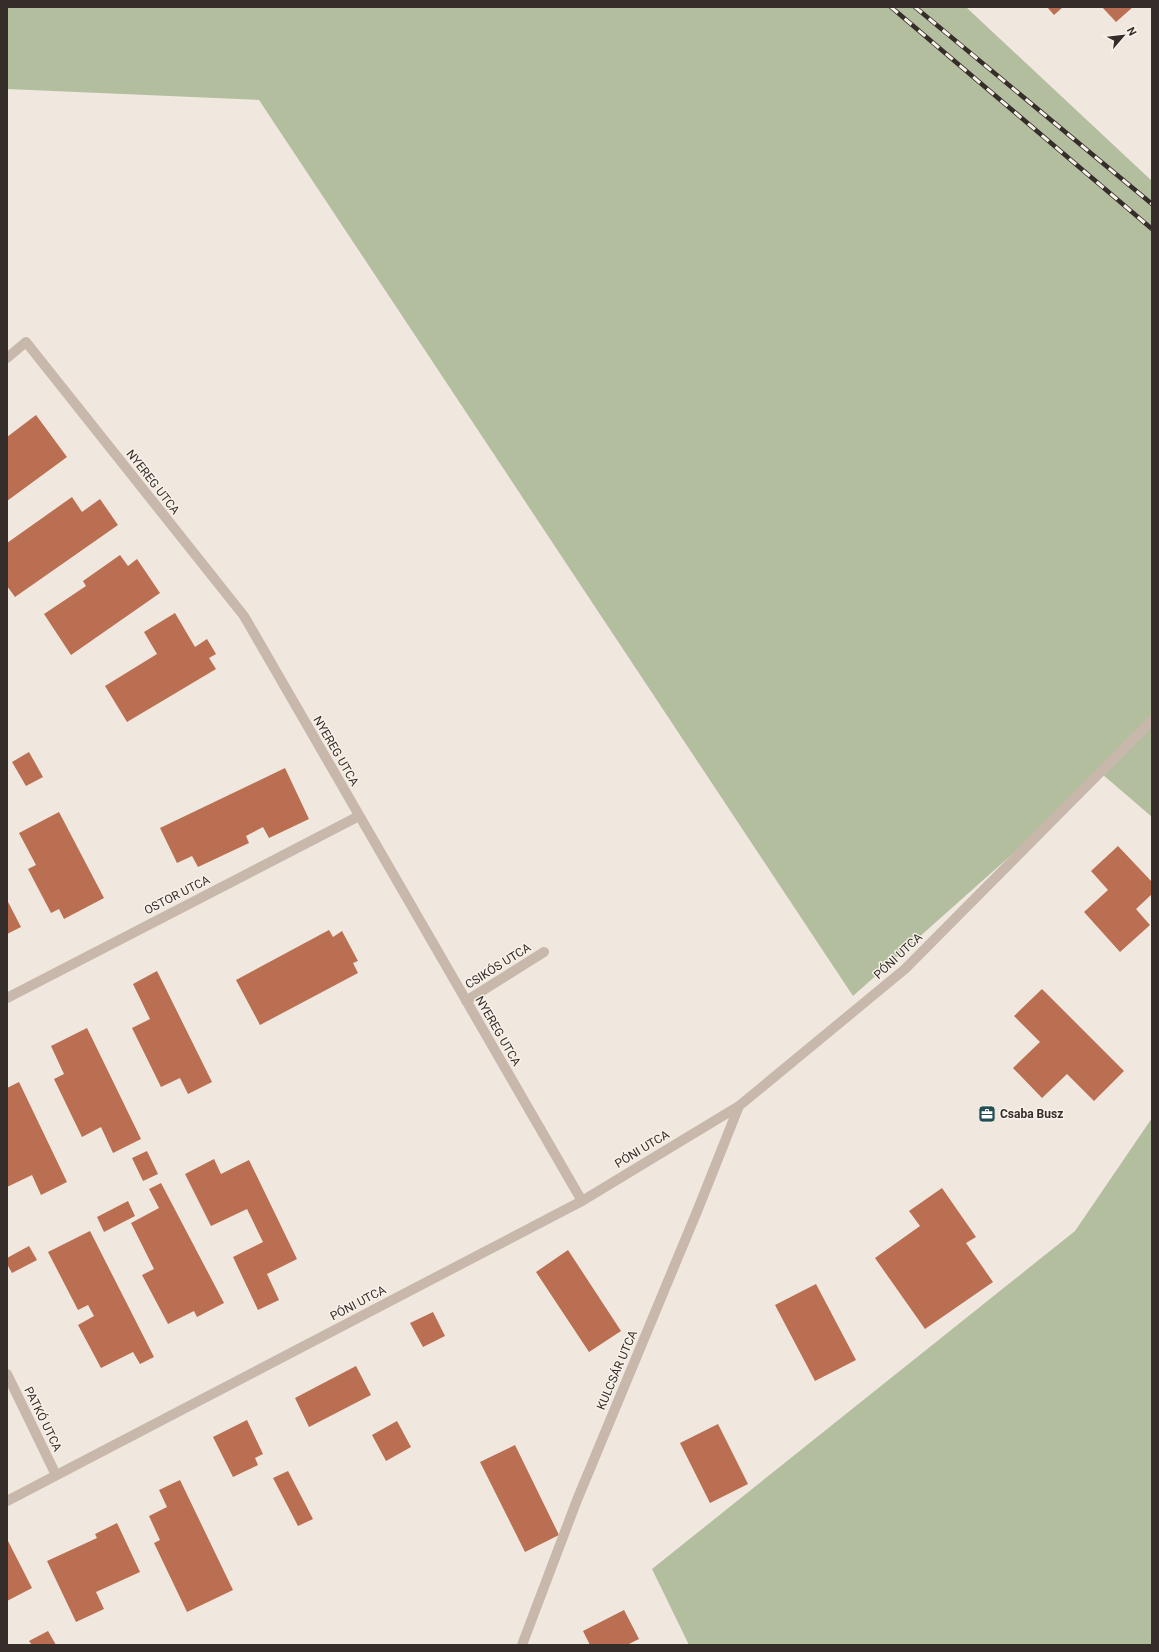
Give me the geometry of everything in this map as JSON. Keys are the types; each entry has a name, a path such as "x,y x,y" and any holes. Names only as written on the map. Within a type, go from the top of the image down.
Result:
{"street":[{"name":"NYEREG UTCA","path":"7,358 26,342 244,616 582,1201"},
{"name":"PÓNI UTCA","path":"7,1501 582,1201 739,1106 905,969 1152,720"},
{"name":"OSTOR UTCA","path":"7,998 359,816"},
{"name":"CSIKÓS UTCA","path":"466,1001 544,952"},
{"name":"KULCSÁR UTCA","path":"522,1645 577,1500 698,1209 739,1106"},
{"name":"PATKÓ UTCA","path":"7,1374 56,1475"}],"green space":[{"path":"7,7 966,7 1152,181 1152,817 1102,774 853,996 259,100 7,89"},
{"path":"1152,1118 1152,1645 689,1645 652,1569 1075,1231"}],"building":[{"path":"1047,7 1063,7 1054,15"},
{"path":"1102,7 1133,7 1116,22"},
{"path":"36,415 67,457 7,501 7,437"},
{"path":"72,497 82,512 100,499 118,525 15,597 7,586 7,543"},
{"path":"120,555 128,566 137,559 160,593 71,655 44,614 86,586 83,581"},
{"path":"175,613 195,647 207,639 216,654 209,658 216,669 127,722 105,686 157,654 144,632"},
{"path":"29,752 43,777 26,786 12,762"},
{"path":"285,768 309,819 269,838 263,827 246,836 249,843 198,867 192,856 177,863 160,828"},
{"path":"59,812 104,898 64,919 59,909 51,913 28,869 36,865 19,833"},
{"path":"1118,846 1152,882 1152,894 1136,909 1150,925 1120,952 1084,912 1108,890 1091,871"},
{"path":"7,900 21,927 7,934"},
{"path":"329,930 333,937 342,931 358,961 353,963 358,973 260,1025 236,980"},
{"path":"157,971 212,1082 188,1094 180,1078 161,1087 132,1028 150,1019 133,984"},
{"path":"1042,989 1124,1071 1094,1101 1067,1074 1042,1098 1013,1068 1040,1042 1014,1016"},
{"path":"87,1028 141,1139 113,1153 101,1127 82,1137 54,1079 64,1074 51,1046"},
{"path":"19,1082 67,1182 41,1195 32,1175 7,1187 7,1088"},
{"path":"147,1151 158,1174 143,1181 132,1158"},
{"path":"214,1159 221,1174 249,1160 297,1259 267,1274 279,1300 258,1310 233,1257 263,1242 247,1209 211,1226 185,1174"},
{"path":"161,1183 224,1303 197,1317 194,1311 168,1324 142,1275 154,1269 131,1223 159,1208 149,1189"},
{"path":"942,1188 976,1237 966,1243 993,1282 925,1329 875,1258 920,1226 909,1211"},
{"path":"128,1201 135,1216 104,1232 97,1217"},
{"path":"90,1231 154,1357 140,1364 133,1352 101,1368 78,1325 94,1316 88,1305 78,1310 48,1252"},
{"path":"29,1246 37,1260 12,1273 7,1264 7,1258"},
{"path":"568,1250 621,1331 589,1352 536,1272"},
{"path":"816,1284 856,1360 815,1381 775,1305"},
{"path":"433,1312 445,1336 423,1347 410,1323"},
{"path":"356,1366 371,1395 309,1427 295,1398"},
{"path":"247,1420 263,1454 255,1458 258,1465 233,1477 213,1437"},
{"path":"397,1421 411,1447 386,1461 372,1435"},
{"path":"718,1424 748,1484 710,1503 680,1443"},
{"path":"515,1445 559,1535 525,1552 480,1462"},
{"path":"288,1471 313,1519 298,1526 273,1478"},
{"path":"180,1480 233,1590 187,1612 154,1543 160,1540 149,1516 167,1507 159,1490"},
{"path":"117,1523 140,1572 96,1592 104,1609 76,1622 47,1561 97,1538 95,1534"},
{"path":"7,1539 32,1588 7,1601"},
{"path":"624,1610 639,1639 627,1645 590,1645 583,1631"},
{"path":"48,1631 56,1645 32,1645 29,1641"}],"railway":[{"path":"891,7 1152,229"},
{"path":"915,7 1152,204"}],"place":[{"name":"Csaba Busz","path":"987,1114"}]}
